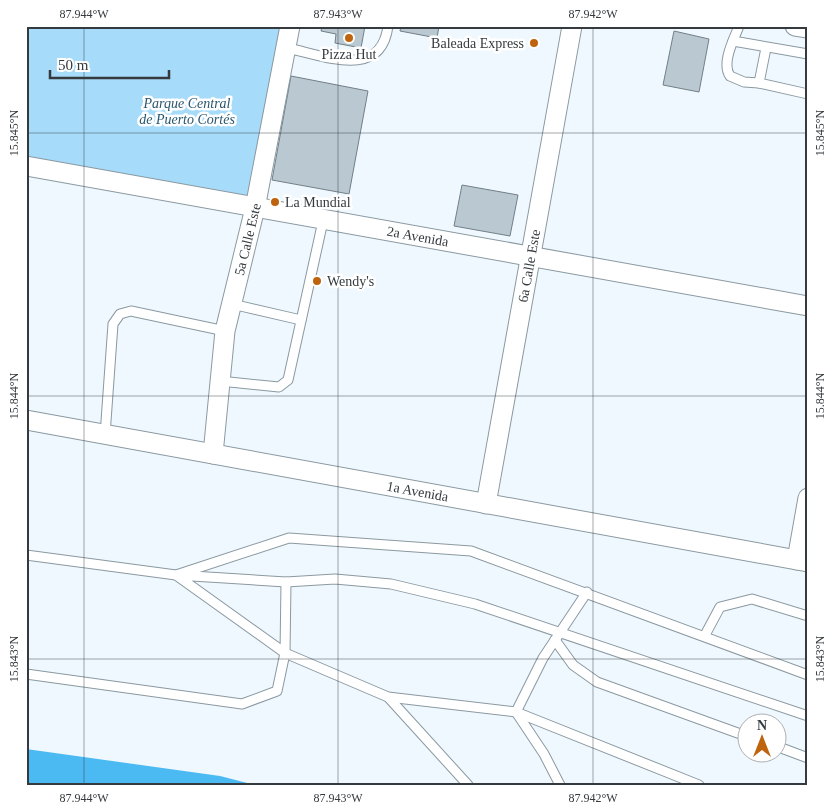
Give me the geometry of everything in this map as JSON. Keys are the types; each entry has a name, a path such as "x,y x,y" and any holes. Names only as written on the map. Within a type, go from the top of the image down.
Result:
{"street":[{"name":"5a Calle Este","path":"213,454 225,331 255,208 290,26"},
{"name":"6a Calle Este","path":"486,504 572,26"},
{"path":"795,26 808,28"},
{"name":"2a Avenida","path":"26,166 324,221 808,306"},
{"name":"1a Avenida","path":"26,420 802,561"},
{"path":"802,561 808,498"}],"lane":[{"path":"287,48 362,61 375,54 382,46 388,26"},
{"path":"739,26 729,55 727,73 734,80 759,83 808,94"},
{"path":"733,42 808,54"},
{"path":"759,83 766,48"},
{"path":"220,381 280,387 288,380 324,221"},
{"path":"232,304 301,320"},
{"path":"105,435 113,324 120,314 131,311 225,331"},
{"path":"176,575 289,538 471,551 587,592 808,675"},
{"path":"26,555 176,575 286,582 335,579 391,584 475,604 558,636 808,716"},
{"path":"176,575 285,652 388,698 516,712 699,785"},
{"path":"26,674 242,704 277,691 285,652 286,582"},
{"path":"516,712 543,658 587,592"},
{"path":"705,636 720,607 752,599 808,616"},
{"path":"558,636 573,665 597,682 736,732"},
{"path":"388,698 468,785"},
{"path":"516,712 544,754 560,785"},
{"path":"786,750 808,758"}],"green space":[{"name":"Parque Central de Puerto Cortés","path":"26,26 288,26 255,208 26,166"}],"water":[{"path":"26,749 220,776 255,785 26,785"}],"building":[{"name":"Pizza Hut","path":"322,26 365,26 361,48 335,43 336,34 321,31"},
{"path":"401,26 439,26 437,38 400,31"},
{"path":"674,31 709,39 699,92 663,85"},
{"path":"291,76 368,91 349,194 272,180"},
{"path":"462,185 518,195 510,236 454,226"}],"place":[{"name":"Pizza Hut","path":"349,38"},
{"name":"Baleada Express","path":"534,43"},
{"name":"La Mundial","path":"275,202"},
{"name":"Wendy's","path":"317,281"}]}
